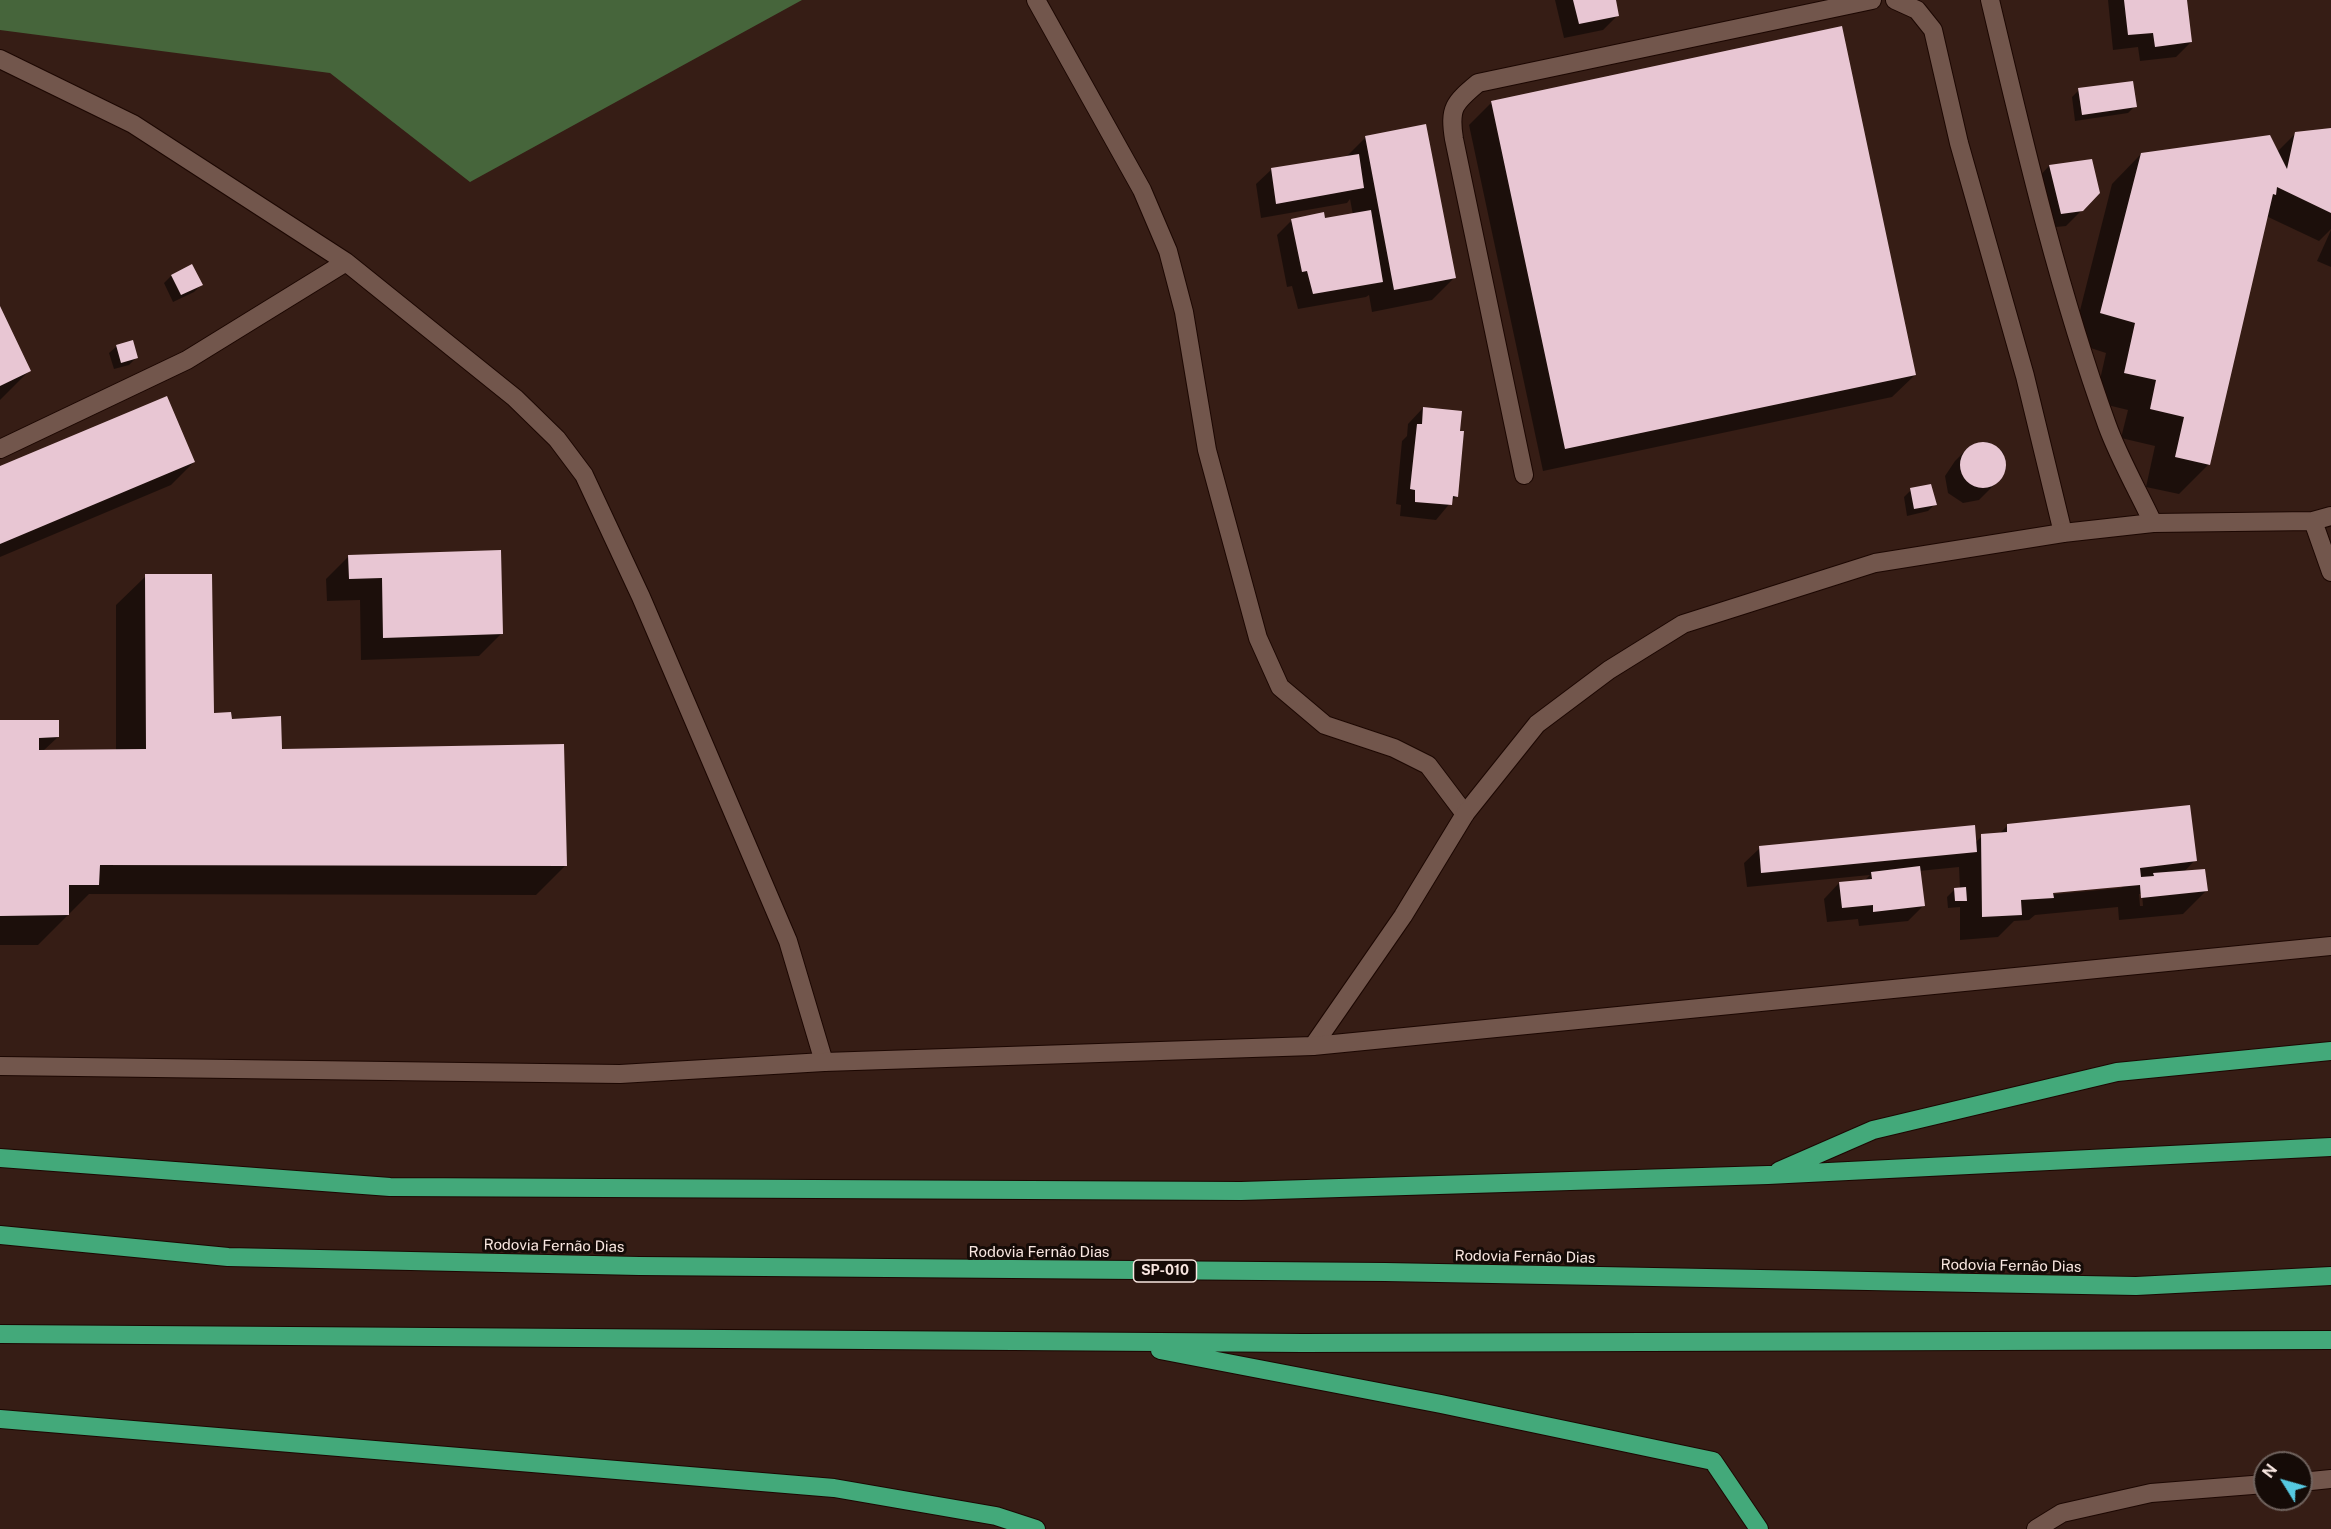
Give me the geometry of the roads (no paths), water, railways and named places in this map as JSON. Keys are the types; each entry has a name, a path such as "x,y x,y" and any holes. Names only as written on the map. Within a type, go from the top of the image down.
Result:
{"highway":[{"path":"1768,1175 1873,1130 2117,1072 2331,1051"},
{"path":"0,1158 402,1187 1241,1191 1768,1175 2331,1148"},
{"name":"Rodovia Fernão Dias","path":"0,1235 228,1257 639,1266 1396,1273 2136,1286 2331,1276"},
{"path":"0,1334 1374,1343 2331,1340"},
{"path":"1112,1340 1441,1404 1713,1461 1758,1529"},
{"path":"0,1419 834,1488 996,1516 1036,1529"}],"street":[{"path":"1036,0 1142,190 1168,251 1184,312 1207,450 1258,638 1280,687 1325,725 1394,748 1428,765 1465,814"},
{"path":"1524,475 1450,117 1460,98 1478,83 1872,0"},
{"path":"1895,0 1917,10 1933,30 1959,143 2025,376 2063,533"},
{"path":"1990,0 2039,206 2074,328 2108,427 2153,523"},
{"path":"0,59 133,124 346,262 515,398 557,439 584,475 641,597 788,941 824,1062"},
{"path":"0,449 187,360 346,262"},
{"path":"1313,1046 1403,916 1465,814 1537,724 1609,670 1683,624 1875,563 2063,533 2153,523 2322,518 2331,572"},
{"path":"0,1066 620,1074 824,1062 1313,1046 2331,945"},
{"path":"2313,1481 2331,1479"},
{"path":"2036,1529 2062,1513 2151,1493 2253,1485"}]}
